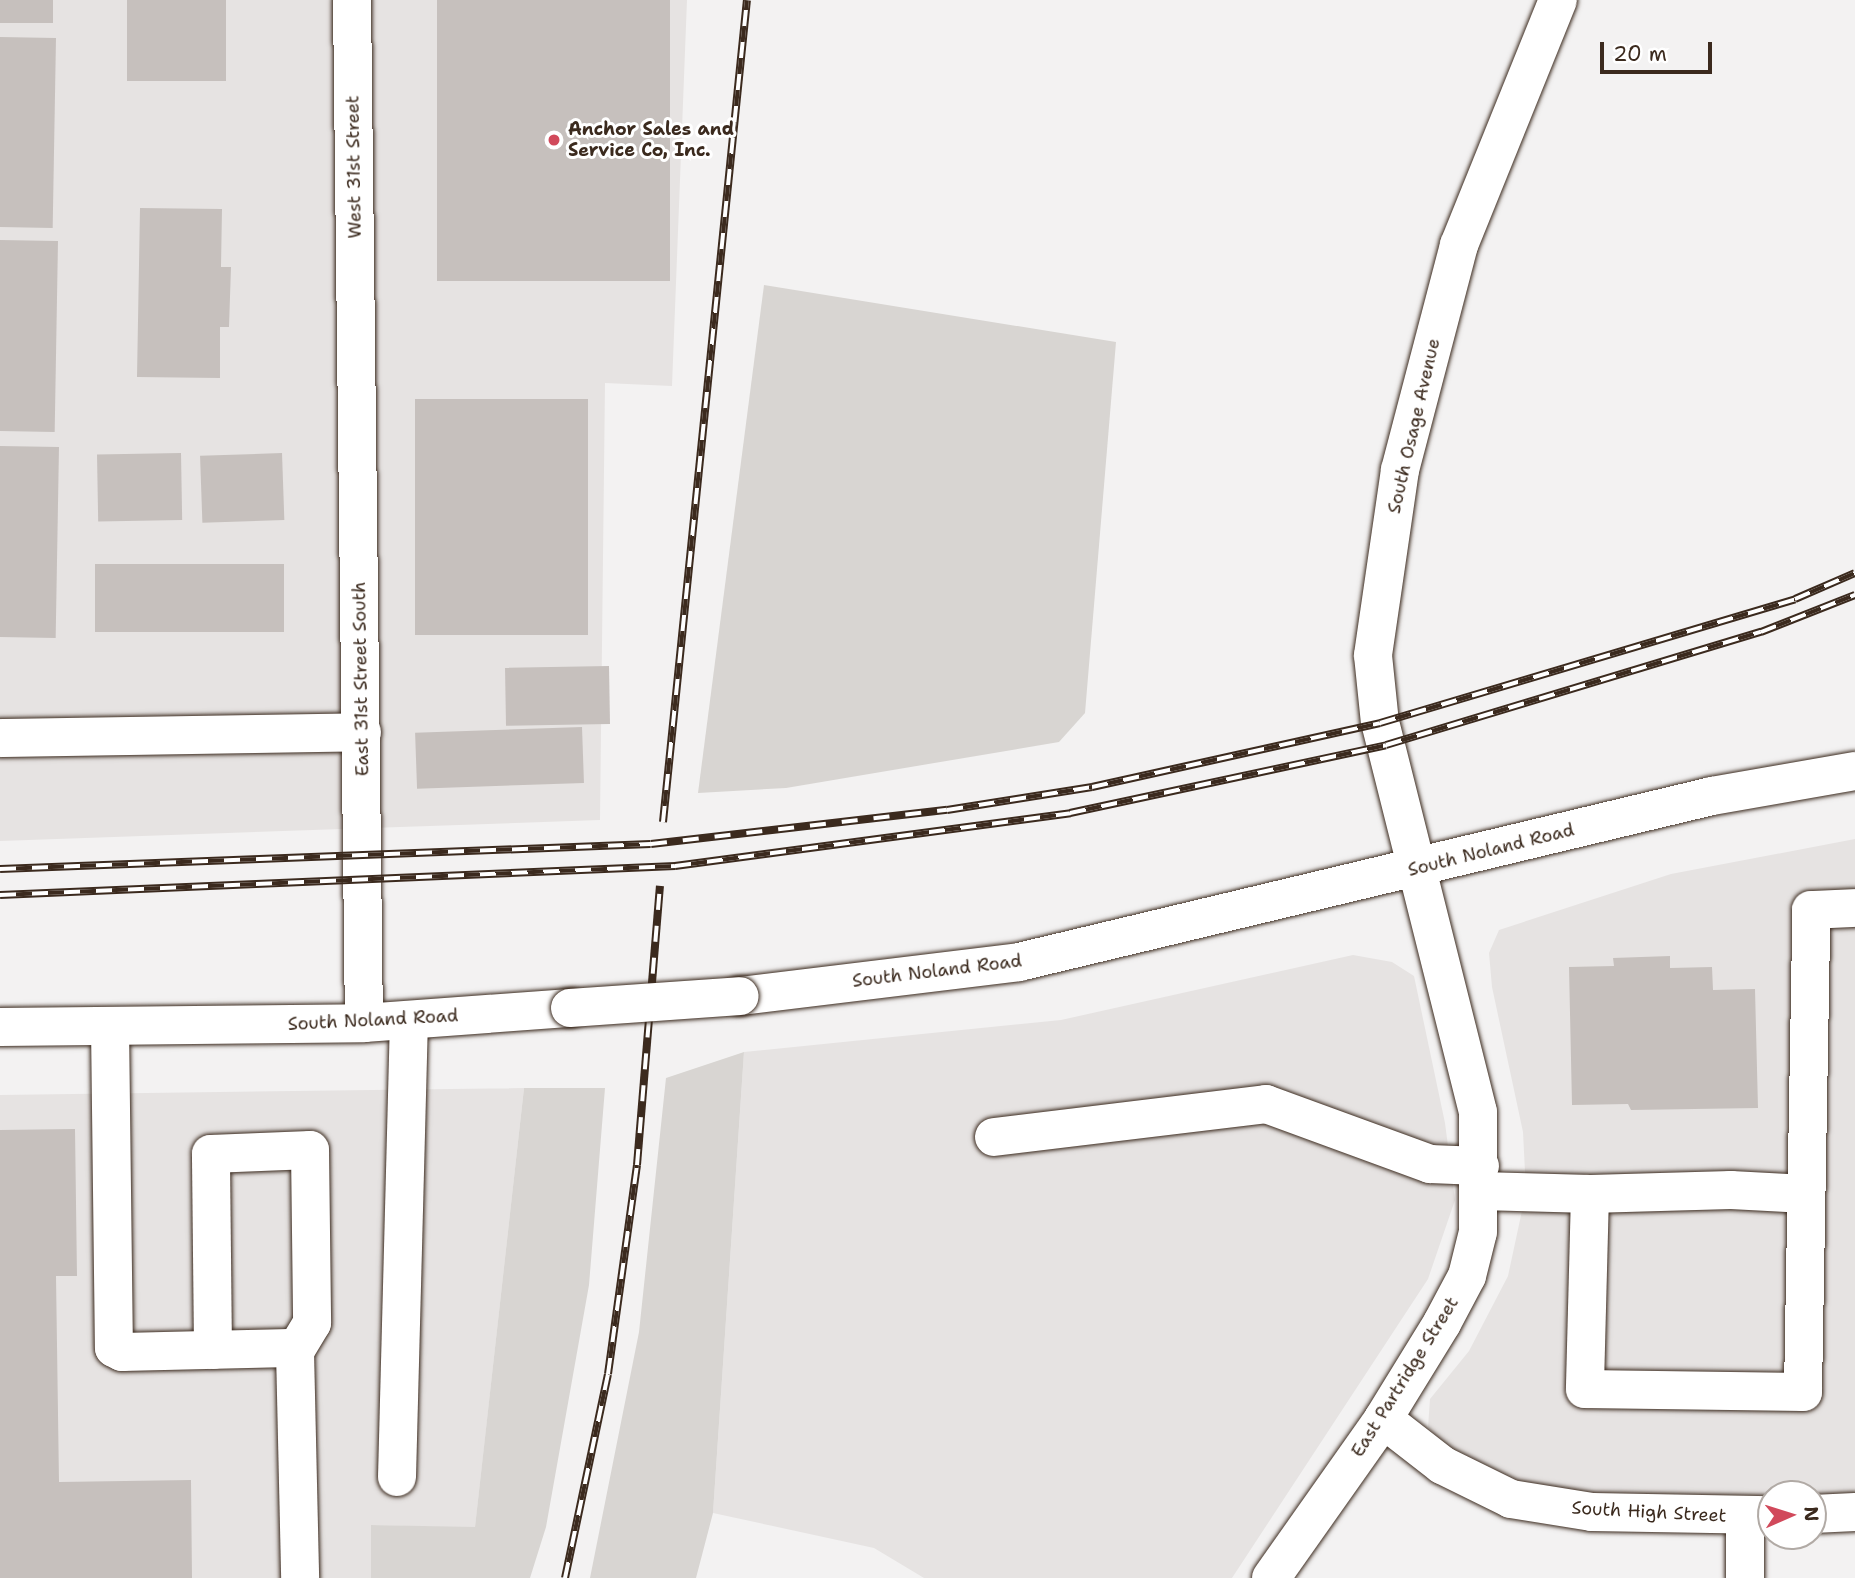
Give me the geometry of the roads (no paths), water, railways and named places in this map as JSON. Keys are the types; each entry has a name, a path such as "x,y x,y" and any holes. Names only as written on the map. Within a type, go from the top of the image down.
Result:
{"street":[{"name":"West 31st Street","path":"352,0 357,334"},
{"name":"South Osage Avenue","path":"1417,868 1380,723 1373,655 1380,588 1400,470 1459,245 1558,0"},
{"name":"East 31st Street South","path":"357,334 364,1023"},
{"path":"0,738 362,732"},
{"name":"South Noland Road","path":"0,1027 364,1023 740,996 1019,962 1712,796 1852,775"},
{"name":"East Partridge Street","path":"1271,1578 1382,1419 1467,1276 1478,1232 1478,1112 1417,868"},
{"path":"1590,1194 1585,1389 1803,1392 1811,911 1855,908"},
{"path":"397,1477 409,1020"},
{"path":"110,1026 114,1348 121,1352 295,1351"},
{"path":"994,1137 1266,1104 1430,1164 1480,1178 1590,1194 1731,1190 1806,1194"},
{"path":"213,1350 211,1154 310,1150 312,1323 295,1351 300,1578"},
{"name":"South High Street","path":"1382,1419 1442,1465 1511,1499 1592,1513 1757,1516"},
{"path":"1827,1513 1855,1512"},
{"path":"1745,1578 1757,1521"}],"railway":[{"path":"663,822 747,0"},
{"path":"0,869 651,844 947,810 1092,787 1380,723 1795,599 1855,573"},
{"path":"0,895 675,866 1070,813 1386,745 1761,632 1855,595"},
{"path":"565,1578 608,1374 637,1165 660,886"}],"place":[{"name":"Anchor Sales and Service Co, Inc.","path":"554,140"}]}
